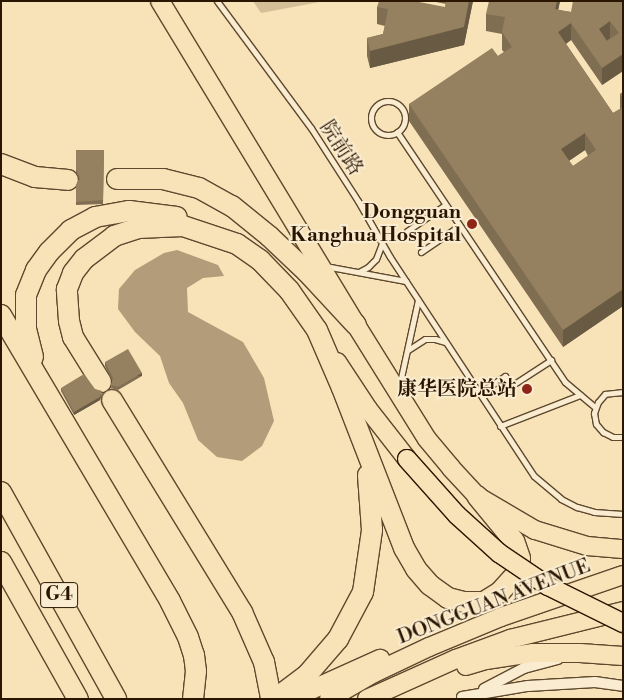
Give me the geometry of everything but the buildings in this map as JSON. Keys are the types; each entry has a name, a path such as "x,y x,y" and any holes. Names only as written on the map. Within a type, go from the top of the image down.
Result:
{"highway":[{"path":"160,1 427,439 514,541 520,558 516,574 500,592 484,602 464,602 448,598 430,585 416,569 404,548 359,432 316,330"},
{"path":"1,164 35,176 68,180"},
{"path":"117,179 163,179 199,188 232,206 269,236 356,325"},
{"path":"55,407 34,359 26,328 26,295 36,270 49,252 71,230 95,217 129,211 162,213 196,220 237,244 274,272 316,330 368,408 407,459 457,515 499,553 548,586 623,623"},
{"path":"101,382 73,337 66,302 67,289 74,273 84,259 114,236 138,228 156,226 183,226 237,244"},
{"path":"1,316 170,600 188,637 196,671 193,699"},
{"path":"112,400 242,612 264,662 271,699"},
{"path":"275,699 307,675 338,639 363,592 372,530 370,488 359,432"},
{"name":"G4","path":"1,492 116,699"},
{"path":"477,496 535,530 587,546 623,549"},
{"name":"G4","path":"1,562 78,699"},
{"name":"DONGGUAN AVENUE","path":"328,699 429,647 501,617 623,575"},
{"name":"DONGGUAN AVENUE","path":"367,699 384,690 510,639 623,611"},
{"path":"290,699 392,654 458,629 501,617"},
{"path":"384,690 486,660 533,653 580,652 623,656"}],"street":[{"path":"459,698 490,687 524,668 580,652"},
{"path":"459,698 528,686 595,682 623,686"}],"lane":[{"name":"院前路","path":"216,1 261,58 316,136 418,300 534,476 561,499 594,512 623,514"},
{"path":"392,102 403,111 404,120 397,132 383,134 375,129 371,116 378,104 392,102"},
{"path":"397,132 565,382 595,407"},
{"path":"407,230 445,205"},
{"path":"421,252 460,226"},
{"path":"358,272 368,267 376,259 382,243"},
{"path":"320,265 406,281"},
{"path":"398,392 418,300"},
{"path":"407,350 415,343 425,339 435,338 445,342"},
{"path":"479,393 505,376 511,386 551,360"},
{"path":"623,392 605,394 595,407 594,418 599,429 608,435 623,436"},
{"path":"500,426 580,395"}],"shaded area":[{"path":"253,1 325,1 261,13"},
{"path":"177,250 218,265 224,276 203,278 187,288 188,312 243,342 264,378 274,421 262,446 242,461 217,457 198,440 183,403 169,383 160,356 135,332 118,309 119,289 135,270 164,253"}],"place":[{"name":"Dongguan Kanghua Hospital","path":"472,224"},
{"name":"康华医院总站","path":"527,389"}]}
